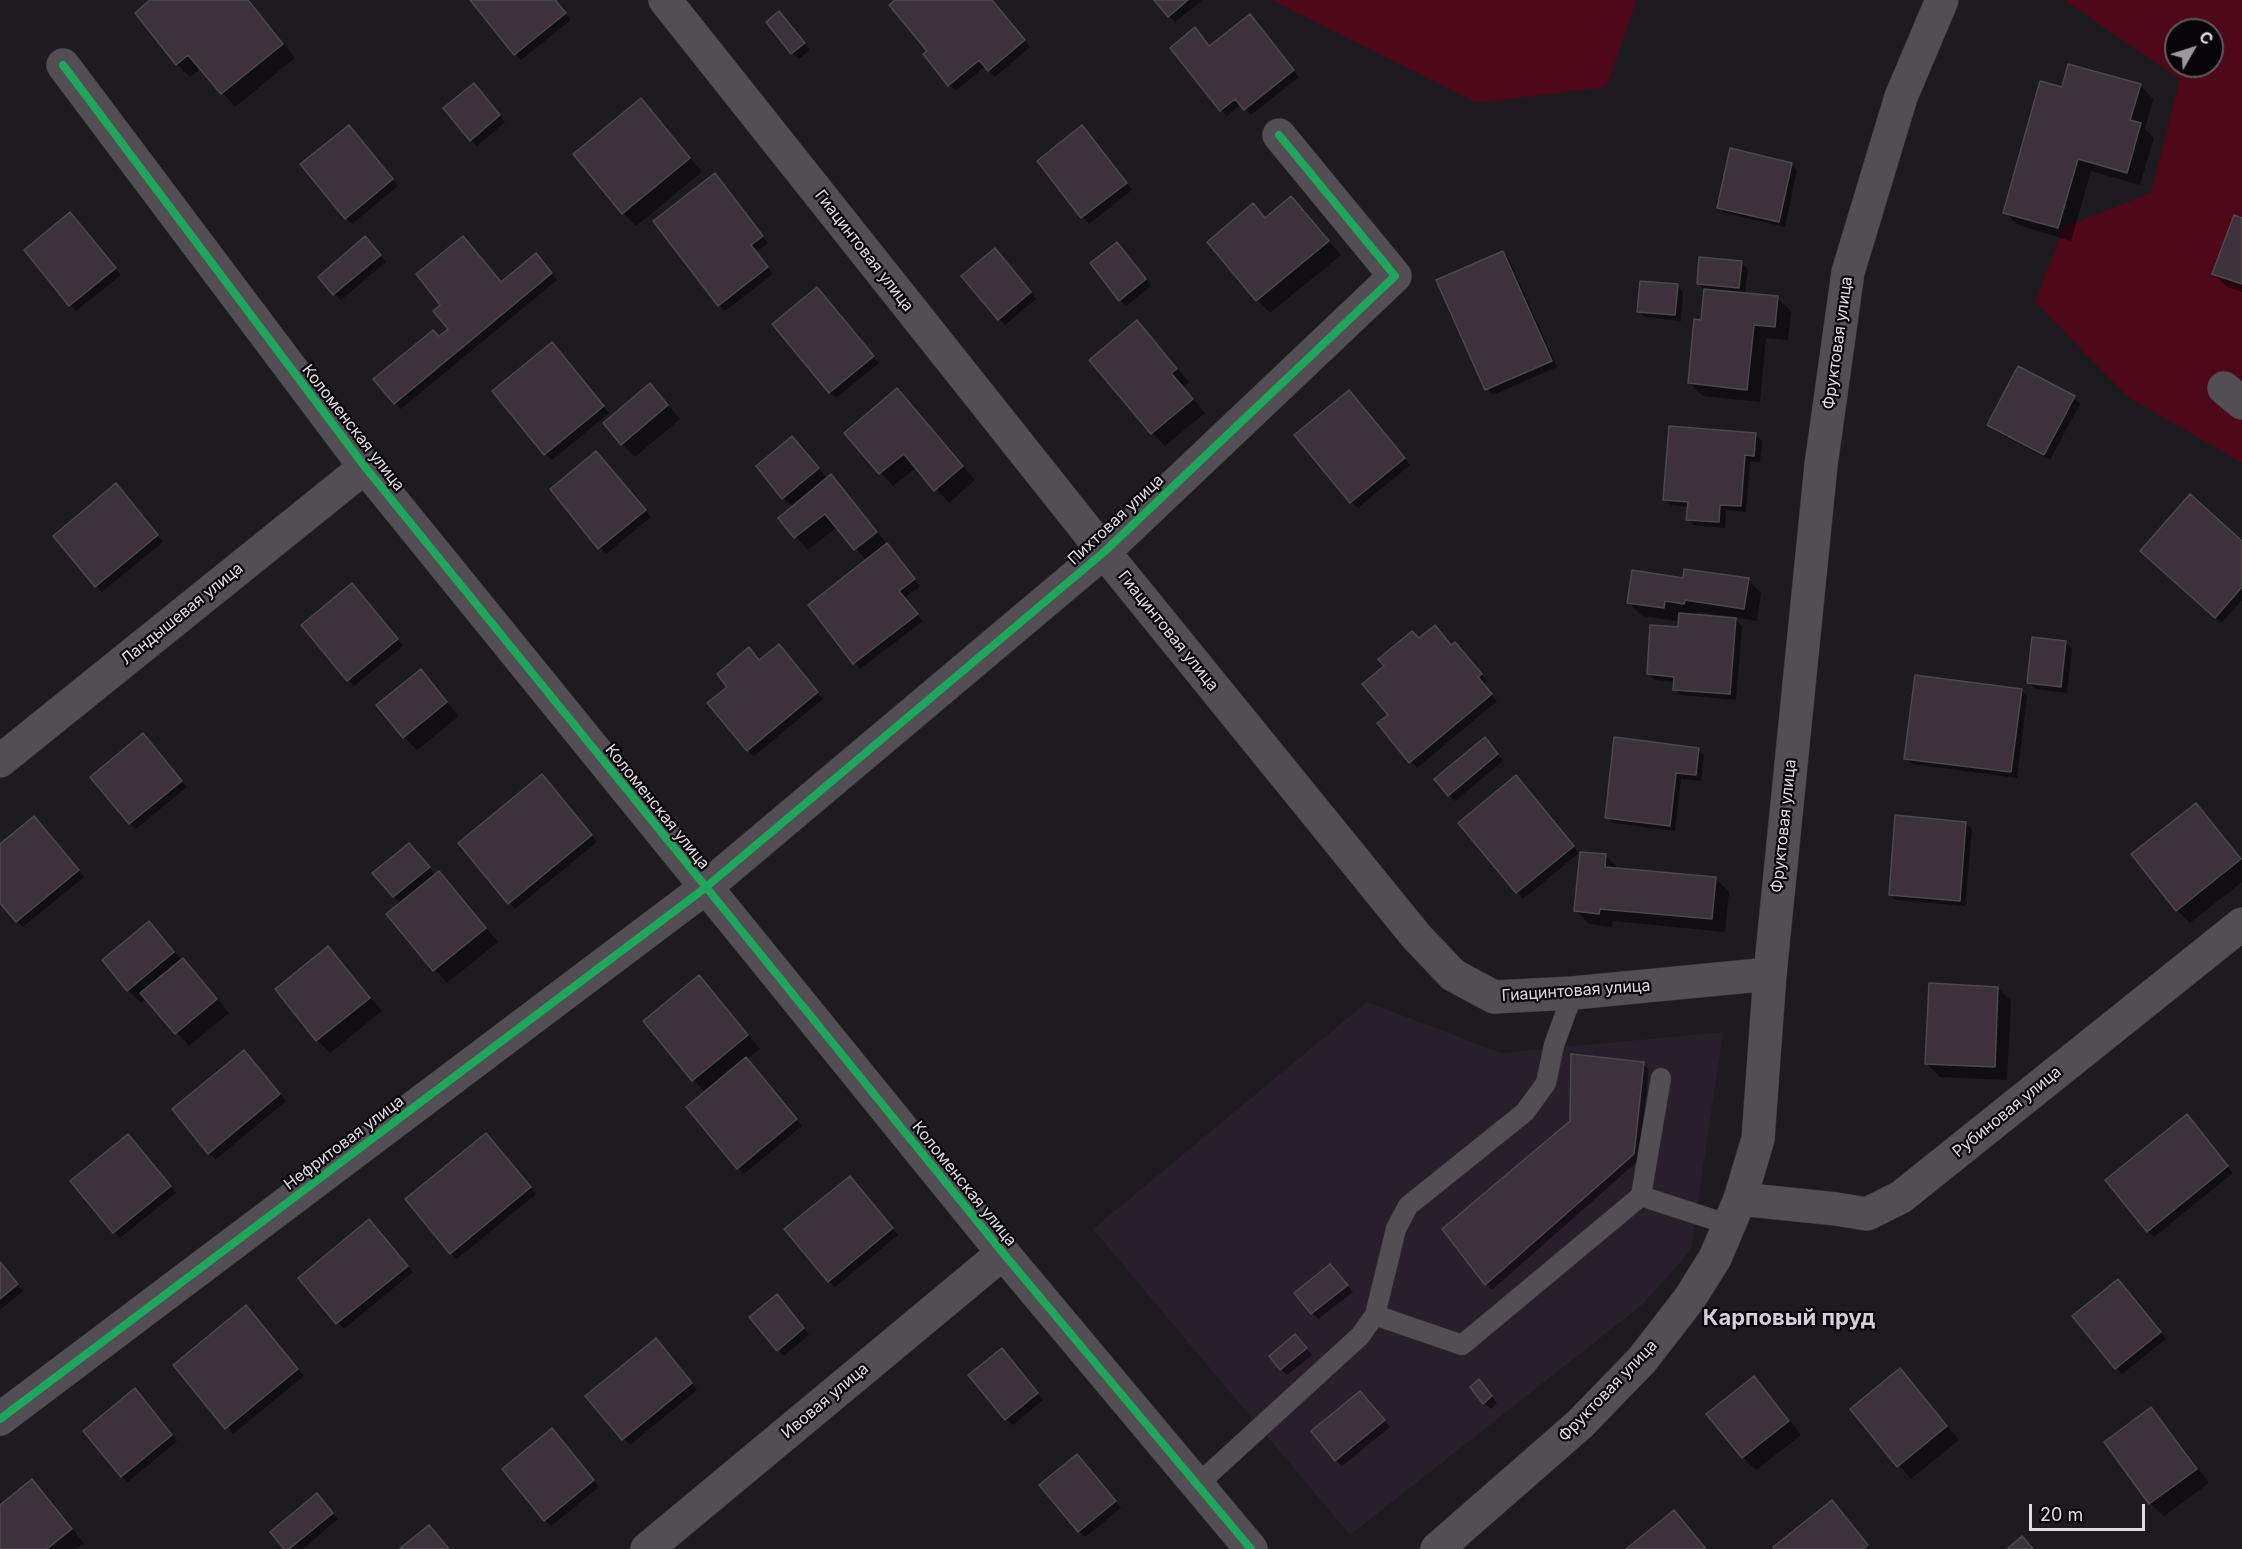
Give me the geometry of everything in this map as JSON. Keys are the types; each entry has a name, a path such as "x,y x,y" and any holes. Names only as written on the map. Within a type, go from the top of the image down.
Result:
{"street":[{"name":"Гиацинтовая улица","path":"665,0 1104,552 1416,936 1453,975 1494,997 1573,993 1770,974"},
{"name":"Фруктовая улица","path":"1437,1549 1580,1424 1642,1360 1690,1298 1715,1258 1735,1212 1758,1139 1770,974 1821,465 1848,272 1901,97 1942,0"},
{"name":"Коломенская улица","path":"63,65 365,467 1003,1253 1251,1549"},
{"name":"Пихтовая улица","path":"705,888 1104,552 1395,276 1279,135"},
{"name":"Ландышевая улица","path":"0,761 365,467"},
{"name":"Нефритовая улица","path":"0,1419 705,888"},
{"name":"Рубиновая улица","path":"1735,1212 1867,1214 1901,1197 2242,924"},
{"name":"Ивовая улица","path":"647,1549 1003,1253"}],"lane":[{"path":"1197,1485 1360,1336 1375,1315 1396,1229 1408,1206 1525,1112 1546,1083 1554,1045 1573,993"},
{"path":"1375,1315 1462,1345 1641,1196 1661,1078"},
{"path":"1641,1196 1735,1212"}],"shaded area":[{"path":"1272,0 1637,0 1606,87 1477,103"},
{"path":"2064,0 2242,0 2242,463 2128,397 2035,302 2064,227 2151,193 2179,78 2224,78 2224,18 2164,18 2164,68"},
{"path":"1367,1002 1501,1053 1723,1032 1691,1250 1642,1305 1350,1535 1093,1229"}],"building":[{"path":"150,0 248,0 283,44 221,94 188,55 176,65 135,13"},
{"path":"470,0 555,0 566,13 514,55"},
{"path":"895,0 992,0 1025,40 988,71 979,60 948,86 923,54 927,51 889,5"},
{"path":"1154,0 1188,0 1168,17"},
{"path":"779,11 805,43 791,54 766,22"},
{"path":"1250,14 1294,70 1244,110 1235,99 1220,111 1170,48 1195,27 1209,46"},
{"path":"2068,64 2141,84 2130,120 2141,123 2127,173 2078,159 2058,228 2003,213 2040,81 2062,87"},
{"path":"474,83 500,115 470,141 443,108"},
{"path":"641,98 690,158 622,214 573,154"},
{"path":"349,125 393,179 345,219 300,164"},
{"path":"1082,125 1127,183 1081,218 1037,161"},
{"path":"1730,148 1792,163 1779,222 1717,208"},
{"path":"715,173 763,236 751,245 768,267 718,306 653,221"},
{"path":"1291,196 1329,241 1256,301 1207,242 1253,203 1265,218"},
{"path":"70,212 116,268 69,306 24,250"},
{"path":"2234,215 2242,218 2242,284 2212,274"},
{"path":"365,236 381,255 333,295 318,277"},
{"path":"463,236 501,282 536,253 552,273 394,404 373,379 433,330 439,336 448,329 433,311 440,305 416,274"},
{"path":"1117,242 1146,279 1119,301 1090,263"},
{"path":"995,248 1031,292 998,320 961,276"},
{"path":"1503,251 1552,361 1485,390 1436,280"},
{"path":"1699,257 1742,261 1739,288 1697,284"},
{"path":"1640,281 1678,284 1675,315 1637,312"},
{"path":"817,287 874,356 829,393 772,324"},
{"path":"1704,289 1778,296 1775,327 1754,325 1747,390 1688,383 1694,319 1701,320"},
{"path":"1137,320 1177,369 1171,373 1193,399 1151,434 1089,360"},
{"path":"552,342 604,406 544,455 492,391"},
{"path":"2018,366 2075,396 2044,455 1987,425"},
{"path":"650,383 668,405 621,445 603,423"},
{"path":"897,388 963,466 934,491 904,454 879,474 844,433"},
{"path":"1349,390 1405,458 1350,503 1294,435"},
{"path":"1669,426 1756,433 1754,456 1745,455 1741,506 1720,505 1719,522 1686,520 1688,502 1663,500"},
{"path":"792,436 819,468 782,499 756,466"},
{"path":"596,451 646,510 598,549 550,489"},
{"path":"831,474 877,532 854,550 825,514 794,538 778,518"},
{"path":"116,483 158,535 95,587 53,536"},
{"path":"2190,494 2242,541 2242,587 2215,618 2140,551"},
{"path":"887,543 915,579 899,591 918,614 853,664 808,605"},
{"path":"1684,569 1749,578 1744,609 1685,600 1684,604 1665,601 1664,608 1627,603 1632,570 1683,578"},
{"path":"352,583 398,639 347,681 301,625"},
{"path":"1679,613 1736,618 1730,694 1673,690 1674,677 1647,674 1650,625 1678,627"},
{"path":"1435,625 1451,645 1455,642 1482,674 1478,677 1492,694 1409,763 1377,723 1388,715 1362,684 1384,666 1378,659 1412,631 1419,638"},
{"path":"2032,637 2066,641 2061,687 2027,683"},
{"path":"779,644 818,692 747,751 707,703 727,687 717,674 749,647 759,660"},
{"path":"421,669 447,702 403,738 376,705"},
{"path":"1915,675 2022,689 2011,772 1904,759"},
{"path":"143,733 182,781 129,824 90,777"},
{"path":"1485,737 1498,754 1448,796 1434,779"},
{"path":"1614,737 1699,748 1696,775 1676,773 1670,826 1605,818"},
{"path":"542,774 592,835 508,904 458,843"},
{"path":"1516,775 1574,846 1516,893 1458,823"},
{"path":"2196,803 2241,859 2176,911 2131,854"},
{"path":"1895,815 1966,822 1960,901 1889,895"},
{"path":"34,816 79,870 16,922 0,903 0,844"},
{"path":"409,843 430,867 393,897 372,873"},
{"path":"1580,852 1606,854 1605,867 1716,877 1712,919 1600,909 1599,914 1574,911"},
{"path":"439,871 486,928 433,971 386,914"},
{"path":"149,921 174,952 127,991 102,960"},
{"path":"328,946 370,998 316,1041 275,989"},
{"path":"183,958 217,999 175,1034 140,993"},
{"path":"699,975 748,1035 692,1081 643,1021"},
{"path":"1929,983 1998,987 1995,1067 1925,1064"},
{"path":"244,1050 280,1094 208,1154 172,1109"},
{"path":"1571,1054 1644,1062 1634,1154 1485,1285 1442,1229 1570,1121"},
{"path":"746,1057 797,1119 737,1169 686,1107"},
{"path":"2187,1114 2228,1166 2147,1232 2105,1180"},
{"path":"486,1133 531,1187 450,1254 405,1199"},
{"path":"128,1134 171,1186 113,1233 70,1181"},
{"path":"850,1176 893,1228 828,1282 784,1229"},
{"path":"369,1219 408,1266 336,1324 298,1278"},
{"path":"0,1262 18,1284 0,1299"},
{"path":"1330,1264 1348,1285 1311,1314 1294,1293"},
{"path":"2118,1279 2161,1332 2115,1369 2072,1316"},
{"path":"777,1294 804,1328 777,1351 749,1317"},
{"path":"246,1305 298,1369 225,1429 173,1365"},
{"path":"1295,1334 1307,1348 1280,1370 1269,1356"},
{"path":"656,1338 692,1383 622,1440 585,1396"},
{"path":"1002,1348 1038,1393 1005,1420 968,1375"},
{"path":"1900,1368 1947,1426 1897,1467 1850,1409"},
{"path":"1754,1376 1789,1421 1742,1458 1706,1414"},
{"path":"1479,1379 1492,1396 1483,1404 1470,1387"},
{"path":"135,1388 172,1435 121,1477 83,1431"},
{"path":"1360,1391 1385,1420 1335,1461 1311,1431"},
{"path":"2151,1407 2197,1469 2149,1504 2104,1442"},
{"path":"552,1428 594,1480 544,1521 502,1469"},
{"path":"1077,1454 1116,1501 1078,1532 1039,1485"},
{"path":"32,1479 72,1529 47,1549 0,1549 0,1505"},
{"path":"317,1493 333,1513 289,1549 284,1549 270,1532"},
{"path":"1832,1500 1868,1545 1863,1549 1774,1549 1773,1547"},
{"path":"1674,1510 1706,1549 1626,1549"},
{"path":"429,1525 449,1549 399,1549"},
{"path":"2022,1536 2033,1549 2007,1549"}],"cycle path":[{"path":"63,65 365,467 1003,1253 1251,1549"},
{"path":"0,1419 705,888 1104,552 1395,276 1279,135"}],"district":[{"name":"Карповый пруд","path":"1789,1318"}]}
